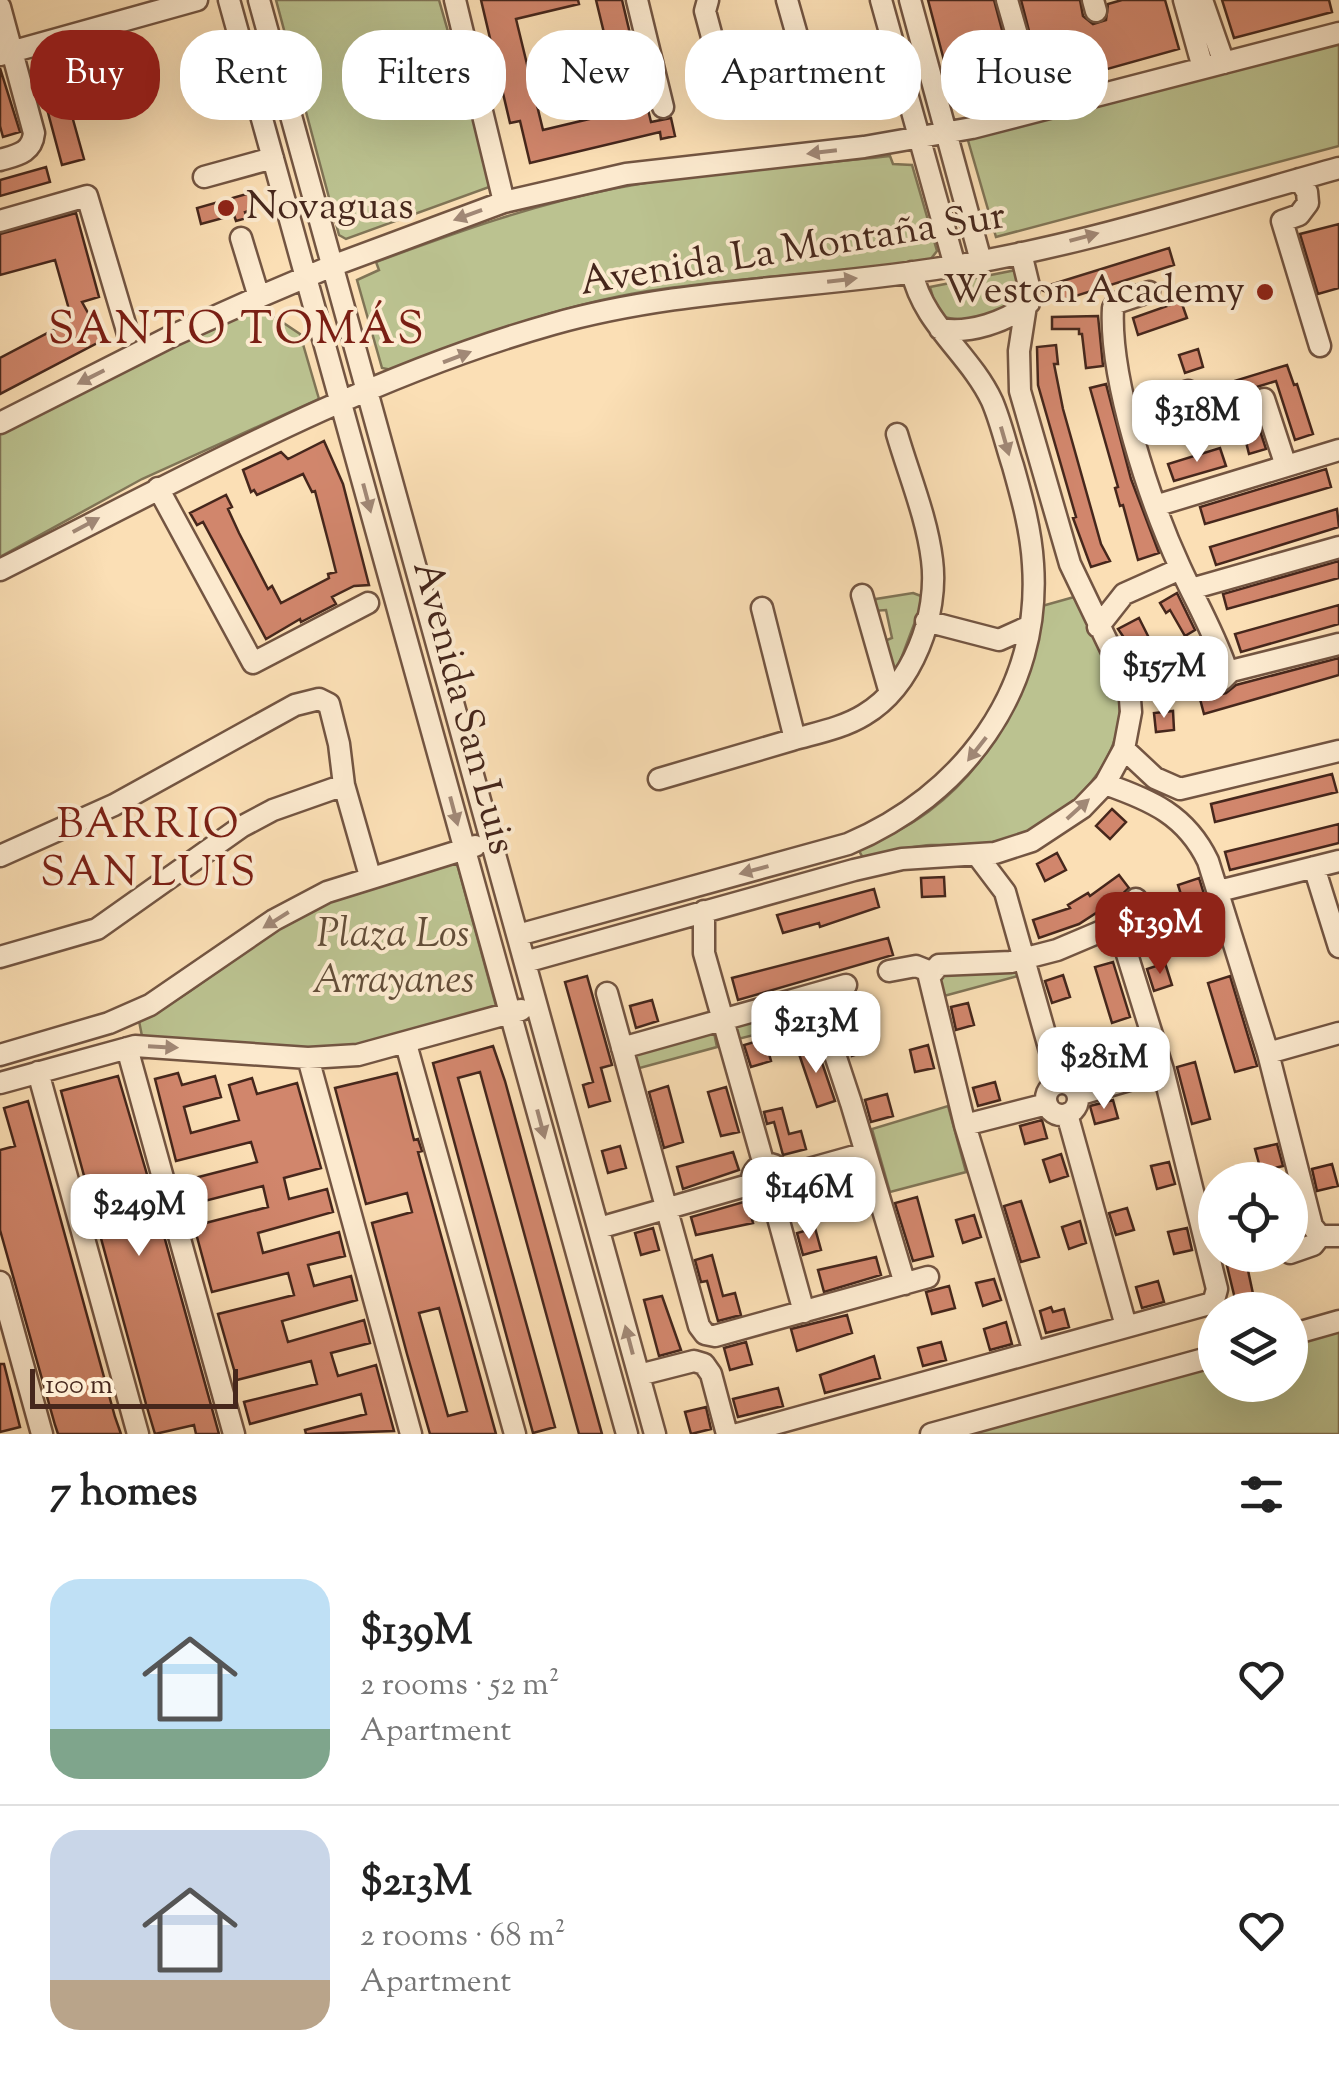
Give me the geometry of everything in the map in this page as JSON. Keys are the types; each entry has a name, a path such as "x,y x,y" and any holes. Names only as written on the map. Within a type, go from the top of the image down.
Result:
{"street":[{"path":"6,53 198,0"},
{"name":"Avenida San Luis","path":"229,0 626,1434"},
{"name":"Avenida San Luis","path":"259,0 656,1434"},
{"path":"455,0 504,202"},
{"path":"637,0 644,30"},
{"path":"708,0 705,11 710,30"},
{"path":"787,0 796,30"},
{"path":"881,0 954,266"},
{"path":"910,0 981,261"},
{"path":"1007,0 1016,30"},
{"path":"1184,0 1203,68"},
{"path":"1202,0 1224,63"},
{"path":"0,7 6,53 34,138 25,152 0,160"},
{"path":"0,424 258,296 504,202 626,174 918,138 1339,33"},
{"path":"204,177 273,158"},
{"name":"Avenida La Montaña Sur","path":"0,570 158,488 341,404 516,335 618,308 912,272 1021,253 1339,168"},
{"path":"1299,179 1308,203 1298,215 1282,221 1320,346"},
{"path":"0,221 87,196 128,334"},
{"path":"242,238 258,296"},
{"path":"525,962 854,870 919,857 976,855 1032,842 1061,824 1105,784 1124,748 1132,712 1129,688 1080,588 1048,496 1020,391 1018,352 1030,286 1021,253"},
{"path":"518,935 848,844 908,814 962,768 993,728 1018,672 1030,626 1034,580 1031,543 999,420 981,381 919,298 912,272"},
{"path":"1149,292 1116,303 1112,308 1116,363 1156,506 1180,569 1231,672"},
{"path":"940,329 960,330 996,322 1015,315 1029,303"},
{"path":"1128,410 1188,392"},
{"path":"1264,398 1286,466"},
{"path":"658,779 866,715 908,670 926,621 934,584 932,556 897,434"},
{"path":"1156,506 1339,450"},
{"path":"158,488 253,663 368,603"},
{"path":"1190,589 1339,547"},
{"path":"1098,627 1124,594 1180,569"},
{"path":"1080,588 1124,594"},
{"path":"862,594 890,692"},
{"path":"762,608 794,740"},
{"path":"926,621 998,640 1030,626"},
{"path":"998,640 1018,672"},
{"path":"1202,686 1222,680 1231,672 1339,644"},
{"path":"0,856 114,805 295,706 319,699 329,704 344,785 370,876"},
{"path":"1124,748 1164,785 1180,788 1339,751"},
{"path":"1105,784 1152,802 1184,824 1202,848 1219,891 1268,1053 1312,1226 1330,1236"},
{"path":"0,957 96,929 241,826 273,810 344,785"},
{"path":"0,1055 136,1012 287,912 327,892 491,842"},
{"path":"848,844 854,870"},
{"path":"1005,892 1010,848"},
{"path":"976,855 1005,892 1059,1083"},
{"path":"1219,891 1339,860"},
{"path":"1314,867 1339,947"},
{"path":"931,972 944,964 1024,959 1056,950 1108,928 1136,900"},
{"path":"704,911 704,953 764,1165"},
{"path":"680,918 704,953"},
{"path":"1108,928 1122,938 1163,1070 1216,1292"},
{"path":"889,971 916,966 931,972"},
{"path":"931,972 930,986 964,1125 1034,1352"},
{"path":"622,1048 846,985"},
{"path":"607,994 664,1209 699,1326 705,1334 715,1336 928,1278"},
{"path":"815,994 904,1284"},
{"path":"0,1082 128,1048 156,1046 308,1058 358,1056 537,1005"},
{"path":"1268,1053 1339,1033"},
{"path":"406,1044 515,1434"},
{"path":"128,1048 234,1434"},
{"path":"308,1058 412,1434"},
{"path":"1078,1094 1163,1070"},
{"path":"38,1072 138,1434"},
{"path":"1059,1083 1072,1086 1078,1094 1076,1106 1067,1114 1054,1113 1046,1104 1048,1090 1059,1083"},
{"path":"964,1125 1046,1104"},
{"path":"1067,1114 1126,1326"},
{"path":"784,1176 866,1153"},
{"path":"764,1165 776,1166 784,1176 782,1189 772,1196 759,1194 752,1184 754,1172 764,1165"},
{"path":"598,1228 752,1184"},
{"path":"772,1196 804,1312"},
{"path":"0,1282 42,1434"},
{"path":"738,1434 1198,1307"},
{"path":"1308,1330 1339,1321"},
{"path":"639,1375 694,1361 704,1364 711,1374 728,1434"},
{"path":"931,1434 1198,1361"}],"green space":[{"path":"276,0 439,0 448,30 342,30 342,120 473,120 492,186 346,239 339,235 308,120 322,120 322,30 284,30"},
{"path":"1339,40 1339,146 996,237 967,137 1032,120 1108,120 1108,100"},
{"path":"890,156 893,164 912,165 937,251 930,260 615,297 518,323 392,370 382,368 357,280 379,270 376,262 525,211 617,188 719,173"},
{"path":"1016,270 1020,294 1007,309 970,319 938,314 930,287"},
{"path":"253,311 276,318 300,334 319,399 142,479 0,557 0,432 169,347"},
{"path":"913,593 921,596 922,603 898,667 892,670 882,642 892,638 886,610 873,611 872,604 876,599"},
{"path":"1074,597 1109,664 1120,712 1116,736 1091,782 1052,818 1007,839 914,847 863,858 857,847 895,832 929,811 985,755 1023,684 1042,606"},
{"name":"Plaza Los Arrayanes","path":"452,862 457,864 496,1006 494,1011 381,1042 319,1050 268,1049 142,1036 139,1021 293,919 351,893"},
{"path":"1016,970 1018,976 944,996 938,978 944,973"},
{"path":"812,1006 814,1020 738,1039 736,1026"},
{"path":"713,1028 717,1047 636,1069 632,1053"},
{"path":"948,1106 966,1172 890,1192 872,1129"},
{"path":"1339,1318 1339,1434 921,1434 1198,1358 1198,1402 1308,1402 1308,1327"}],"building":[{"path":"481,0 578,0 579,4 516,19 526,60 526,120 541,120 543,130 585,120 651,122 671,118 675,136 661,139 660,132 530,163 520,121 510,123 506,106 506,30 488,30"},
{"path":"596,0 622,0 629,30 603,30"},
{"path":"928,0 994,0 1002,30 941,30 941,49"},
{"path":"1021,0 1080,0 1083,16 1093,24 1106,20 1108,4 1122,0 1165,0 1179,49 1108,69 1108,30 1029,30"},
{"path":"1222,0 1329,0 1332,12 1234,38"},
{"path":"0,68 20,132 3,137 0,126"},
{"path":"50,120 73,120 84,159 62,165"},
{"path":"46,167 50,182 0,196 0,180"},
{"name":"Novaguas","path":"250,193 255,209 245,212 247,218 236,221 234,215 201,224 197,208"},
{"path":"76,213 99,297 82,302 103,340 0,394 0,358 72,320 55,260 0,275 0,234"},
{"path":"1339,224 1339,288 1318,294 1300,234"},
{"path":"1169,248 1174,265 1063,300 1042,290 1043,287"},
{"path":"1181,301 1187,318 1138,335 1133,318"},
{"path":"1098,316 1103,366 1086,368 1079,329 1052,329 1052,317"},
{"path":"1056,345 1058,364 1054,364 1063,409 1101,544 1110,561 1091,567 1073,518 1076,517 1038,385 1037,347"},
{"path":"1198,349 1203,367 1185,373 1179,355"},
{"path":"1287,365 1313,434 1295,440 1276,381 1250,389 1266,449 1249,454 1231,382"},
{"path":"1106,384 1131,479 1159,553 1138,560 1090,388"},
{"path":"1206,400 1212,417 1158,433 1154,417"},
{"path":"324,441 343,484 369,585 354,586 332,597 336,604 266,639 203,522 197,525 190,513 226,495 239,533 268,589 272,586 281,603 329,578 328,574 336,572 315,491 312,492 303,474 257,495 254,490 251,492 243,470 281,452 288,459"},
{"path":"1220,448 1226,466 1174,481 1168,464"},
{"path":"1326,469 1331,487 1205,524 1200,507"},
{"path":"1337,509 1339,527 1216,565 1210,547"},
{"path":"1339,561 1339,578 1227,609 1223,594"},
{"path":"1177,593 1195,630 1185,636 1170,610 1166,613 1160,603"},
{"path":"1339,605 1339,624 1241,652 1235,634"},
{"path":"1139,618 1156,652 1140,661 1118,629"},
{"path":"1339,658 1339,675 1204,714 1200,699 1226,693 1236,685"},
{"path":"1167,673 1172,692 1154,696 1149,678"},
{"path":"1173,711 1174,730 1156,732 1154,713"},
{"path":"1332,774 1337,792 1215,822 1211,804"},
{"path":"1112,809 1126,822 1110,839 1096,826"},
{"path":"1339,824 1339,843 1230,870 1225,852"},
{"path":"1057,853 1066,870 1045,881 1037,864"},
{"path":"1119,875 1129,888 1116,900 1079,924 1039,938 1033,920 1070,908 1068,905 1088,893 1090,896"},
{"path":"944,877 945,896 922,897 921,878"},
{"path":"1199,878 1216,933 1195,939 1178,885"},
{"path":"874,889 879,907 820,927 819,923 783,933 777,915"},
{"path":"888,938 893,955 738,1000 732,978"},
{"path":"1113,962 1130,1017 1112,1023 1095,967"},
{"path":"1165,963 1172,985 1154,991 1147,969"},
{"path":"1063,975 1070,997 1052,1003 1045,981"},
{"path":"587,976 612,1065 601,1068 610,1101 589,1107 583,1085 593,1082 565,982"},
{"path":"1230,976 1257,1066 1235,1072 1208,983"},
{"path":"652,1000 658,1021 636,1028 630,1006"},
{"path":"968,1003 974,1025 956,1030 951,1007"},
{"path":"863,1028 870,1050 852,1056 845,1034"},
{"path":"765,1039 771,1061 751,1067 744,1045"},
{"path":"816,1045 835,1101 817,1107 798,1051"},
{"path":"928,1045 934,1068 915,1072 910,1050"},
{"path":"493,1046 602,1434 579,1434 480,1072 458,1078 555,1427 533,1433 433,1063"},
{"path":"1100,1050 1106,1072 1084,1078 1077,1056"},
{"path":"1195,1062 1210,1119 1192,1124 1177,1067"},
{"path":"178,1073 182,1085 215,1076 221,1097 184,1107 191,1133 239,1120 229,1085 252,1078 257,1094 297,1083 321,1168 284,1178 289,1199 327,1189 333,1212 258,1233 263,1253 339,1232 345,1256 308,1265 314,1286 351,1276 357,1300 282,1321 288,1342 364,1320 370,1343 331,1353 338,1376 376,1365 394,1431 306,1434 305,1430 366,1414 361,1394 250,1424 244,1402 317,1384 311,1361 237,1380 218,1314 294,1295 288,1273 212,1292 194,1226 268,1207 263,1186 189,1205 183,1181 257,1162 251,1142 176,1161 155,1079"},
{"path":"397,1073 414,1140 418,1139 422,1151 418,1152 496,1434 430,1434 372,1223 412,1212 407,1193 366,1204 335,1088","holes":["439,1308 467,1411 448,1416 419,1313"]},
{"path":"118,1076 219,1434 196,1434 194,1425 155,1434 146,1404 61,1091"},
{"path":"995,1082 1000,1100 978,1106 973,1088"},
{"path":"668,1086 683,1142 664,1148 649,1092"},
{"path":"726,1087 739,1132 721,1136 708,1092"},
{"path":"887,1094 893,1116 871,1122 865,1100"},
{"path":"1113,1100 1118,1118 1095,1124 1090,1106"},
{"path":"28,1101 121,1434 58,1434 0,1230 0,1150 15,1146 4,1108"},
{"path":"782,1108 789,1134 801,1131 806,1149 783,1155 774,1122 767,1124 764,1112"},
{"path":"1042,1120 1047,1138 1025,1144 1020,1126"},
{"path":"1277,1144 1282,1162 1259,1162 1255,1149"},
{"path":"620,1146 626,1168 608,1173 602,1151"},
{"path":"733,1152 739,1170 683,1189 677,1167"},
{"path":"1061,1154 1068,1176 1050,1182 1043,1160"},
{"path":"1169,1162 1175,1184 1157,1189 1151,1166"},
{"path":"1332,1164 1338,1186 1317,1191 1312,1169"},
{"path":"816,1184 821,1202 799,1209 794,1191"},
{"path":"917,1197 933,1256 913,1261 895,1203"},
{"path":"747,1201 753,1223 696,1235 691,1217"},
{"path":"1021,1201 1039,1257 1021,1262 1004,1206"},
{"path":"1127,1208 1134,1230 1116,1235 1109,1213"},
{"path":"974,1215 981,1237 963,1243 956,1220"},
{"path":"1080,1221 1086,1243 1069,1249 1062,1227"},
{"path":"653,1228 659,1250 641,1255 635,1233"},
{"path":"815,1228 821,1250 803,1255 797,1233"},
{"path":"1187,1228 1192,1250 1174,1254 1168,1232"},
{"path":"712,1255 723,1296 735,1293 741,1315 718,1321 707,1281 701,1282 695,1260"},
{"path":"876,1257 881,1275 824,1292 818,1270"},
{"path":"1228,1272 1248,1272 1253,1292 1233,1292"},
{"path":"994,1279 1001,1300 983,1306 976,1283"},
{"path":"1158,1281 1164,1302 1142,1308 1136,1287"},
{"path":"949,1286 955,1308 932,1314 926,1292"},
{"path":"662,1296 681,1350 659,1356 644,1300"},
{"path":"1051,1307 1053,1312 1064,1309 1069,1327 1046,1333 1040,1311"},
{"path":"847,1315 852,1333 797,1351 791,1329"},
{"path":"1006,1322 1012,1344 990,1350 984,1329"},
{"path":"746,1342 752,1364 730,1370 724,1348"},
{"path":"941,1342 946,1360 923,1366 918,1348"},
{"path":"874,1356 880,1378 825,1393 820,1375"},
{"path":"0,1364 4,1364 20,1427 0,1432"},
{"path":"778,1388 783,1406 738,1417 733,1399"},
{"path":"706,1407 711,1429 691,1434 685,1412"}],"place":[{"name":"Novaguas","path":"226,208"},
{"name":"Weston Academy","path":"1265,292"}],"district":[{"name":"SANTO TOMÁS","path":"237,332"},
{"name":"BARRIO SAN LUIS","path":"149,851"}]}
